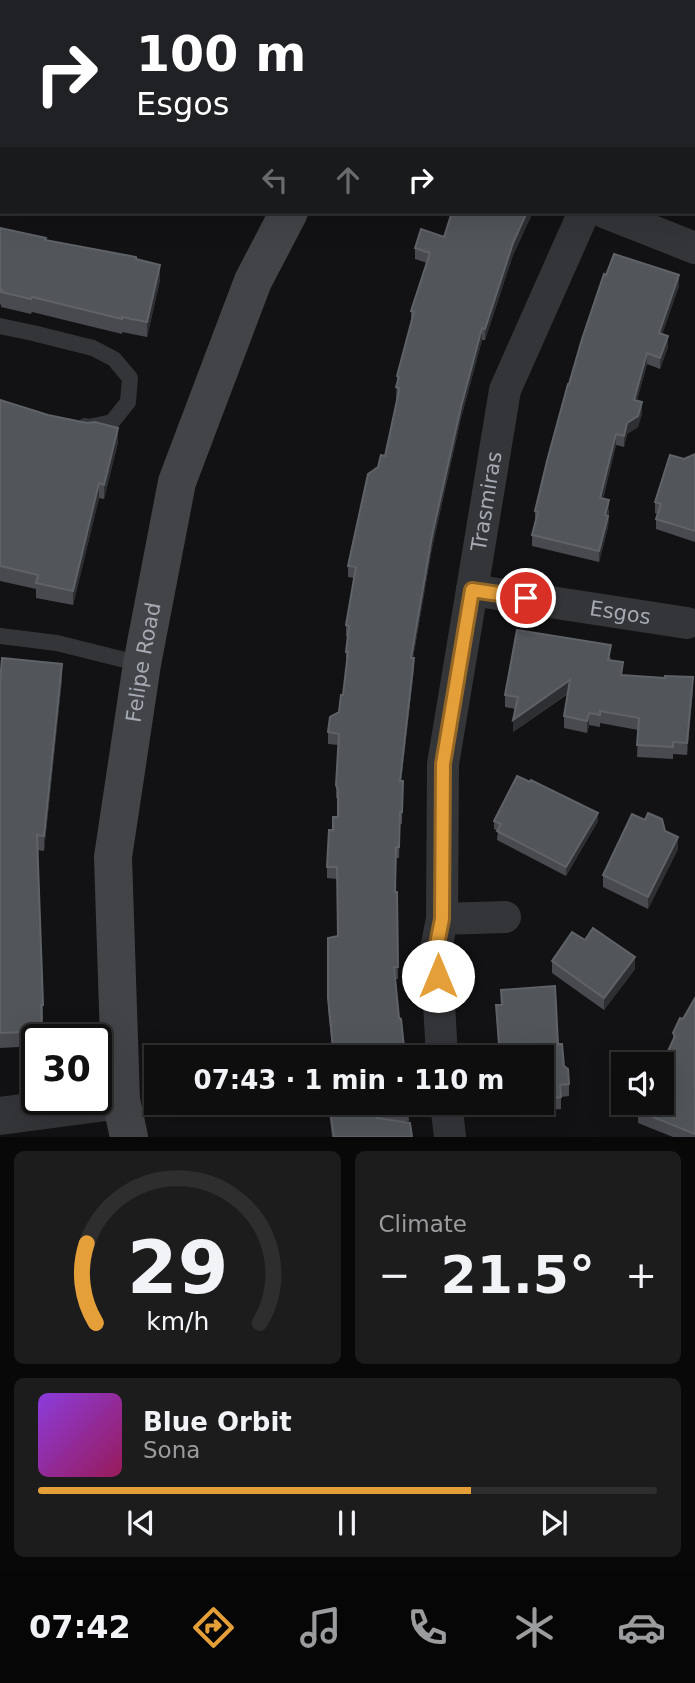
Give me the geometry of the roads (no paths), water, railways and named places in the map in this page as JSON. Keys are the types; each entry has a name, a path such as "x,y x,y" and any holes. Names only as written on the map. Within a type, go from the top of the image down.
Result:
{"main road":[{"name":"Felipe Road","path":"129,1137 121,1100 113,857 142,664 177,482 253,281 288,214"}],"street":[{"name":"Trasmiras","path":"441,1045 436,949 442,919 443,764 505,390 582,214"},
{"path":"609,214 695,248"},
{"name":"Esgos","path":"472,590 687,623"},
{"path":"442,919 505,917"},
{"path":"0,1116 121,1100"},
{"path":"447,1115 450,1137"}],"lane":[{"path":"0,326 93,348 114,359 130,377 128,402 112,422 89,427 63,421"},
{"path":"0,636 57,643 142,664"}]}
